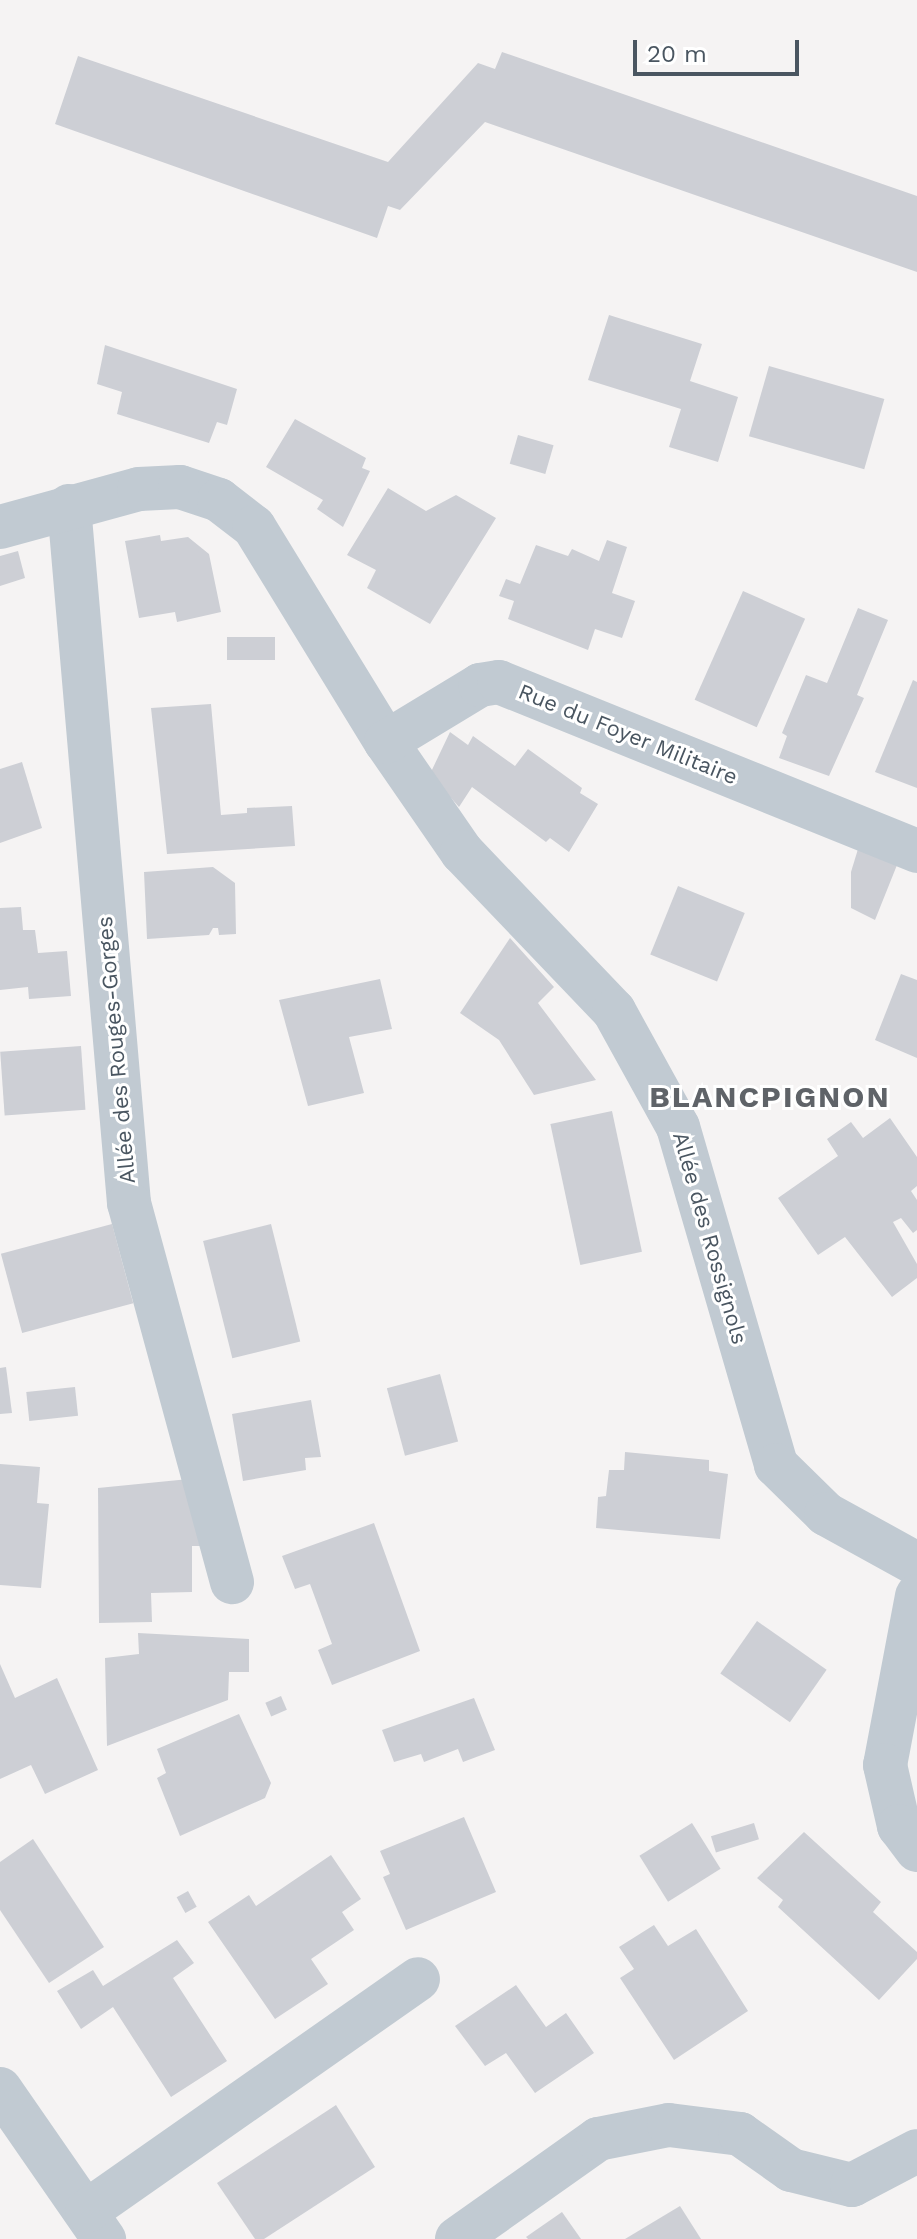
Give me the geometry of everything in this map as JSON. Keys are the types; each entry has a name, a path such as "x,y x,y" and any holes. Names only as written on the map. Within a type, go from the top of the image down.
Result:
{"street":[{"path":"0,527 139,489 180,487 219,500 254,527 386,742"},
{"name":"Allée des Rouges-Gorges","path":"69,506 129,1203 232,1582"},
{"name":"Rue du Foyer Militaire","path":"386,742 480,685 499,682 917,851"},
{"name":"Allée des Rossignols","path":"386,742 462,852 614,1011 678,1127 776,1465 826,1514 917,1564"},
{"path":"917,1596 885,1765 899,1826 917,1850"},
{"path":"0,2089 96,2225 418,1979"},
{"path":"457,2239 598,2139 669,2125 740,2134 791,2170 852,2185 917,2151"}],"building":[{"path":"502,52 917,196 917,272 485,122 400,210 388,206 377,238 55,124 78,56 388,162 478,63 495,69"},
{"path":"609,315 702,344 690,381 738,397 718,462 669,447 681,409 588,380"},
{"path":"105,345 237,389 227,425 217,422 209,443 117,414 122,392 97,384"},
{"path":"769,366 884,399 864,469 749,436"},
{"path":"295,419 366,458 362,468 370,471 343,527 317,509 323,500 266,467"},
{"path":"518,435 554,445 545,474 510,464"},
{"path":"388,488 426,511 456,495 496,518 430,624 367,588 376,570 347,555"},
{"path":"160,535 161,541 188,537 209,554 221,612 177,622 175,612 139,618 125,541"},
{"path":"607,540 627,547 612,593 635,601 622,638 595,629 588,650 508,619 514,601 499,596 506,579 520,584 536,545 568,556 572,549 599,561"},
{"path":"18,551 25,578 0,586 0,556"},
{"path":"743,591 805,619 757,727 695,700"},
{"path":"858,608 888,620 857,695 864,698 829,776 779,758 787,736 782,733 806,675 827,683"},
{"path":"227,637 275,637 275,660 227,660"},
{"path":"913,680 917,682 917,788 875,772"},
{"path":"211,704 221,815 247,813 247,808 292,806 295,846 167,854 151,708"},
{"path":"450,732 468,745 473,736 515,766 528,749 582,788 580,793 598,804 569,852 550,838 546,842 472,787 459,807 430,774"},
{"path":"22,762 42,828 0,843 0,769"},
{"path":"858,849 897,865 875,920 851,908 851,872"},
{"path":"213,867 235,883 236,934 219,935 218,928 213,928 209,935 147,939 144,872"},
{"path":"678,886 745,913 717,982 650,955"},
{"path":"21,907 23,930 35,930 38,953 67,951 71,996 29,999 28,987 0,990 0,908"},
{"path":"510,938 554,987 538,1003 596,1080 534,1095 499,1040 460,1013"},
{"path":"901,974 917,980 917,1058 875,1040"},
{"path":"380,979 392,1029 349,1037 364,1093 308,1106 279,1000"},
{"path":"81,1046 85,1110 5,1115 0,1052"},
{"path":"612,1111 642,1252 580,1265 550,1124"},
{"path":"890,1118 917,1157 917,1186 911,1191 917,1200 917,1230 913,1233 901,1218 893,1222 917,1264 917,1278 892,1297 845,1237 818,1255 778,1198 838,1156 827,1139 851,1122 863,1138"},
{"path":"112,1224 133,1303 22,1333 1,1254"},
{"path":"271,1224 300,1341 232,1358 203,1241"},
{"path":"6,1367 12,1413 0,1414 0,1368"},
{"path":"440,1374 458,1442 405,1456 387,1388"},
{"path":"75,1387 78,1416 29,1421 26,1392"},
{"path":"311,1400 321,1457 305,1458 306,1470 243,1481 232,1414"},
{"path":"625,1452 709,1460 709,1471 728,1474 720,1539 596,1528 598,1497 606,1496 609,1470 624,1470"},
{"path":"0,1464 40,1467 37,1503 49,1504 41,1588 0,1585"},
{"path":"189,1479 209,1546 192,1546 192,1592 151,1593 152,1622 99,1623 98,1488"},
{"path":"374,1523 420,1651 332,1685 318,1650 332,1644 310,1584 295,1589 282,1556"},
{"path":"757,1621 827,1670 790,1722 720,1673"},
{"path":"138,1633 249,1639 249,1672 229,1672 228,1700 107,1746 105,1658 139,1654"},
{"path":"0,1664 15,1698 57,1678 98,1770 45,1794 31,1765 0,1779"},
{"path":"281,1696 287,1710 271,1716 265,1703"},
{"path":"474,1698 495,1750 463,1762 458,1749 424,1762 421,1754 394,1762 382,1730"},
{"path":"239,1714 271,1783 265,1798 180,1836 157,1778 166,1773 157,1749"},
{"path":"464,1817 496,1892 406,1930 383,1877 390,1874 380,1851"},
{"path":"692,1823 721,1869 668,1902 639,1856"},
{"path":"754,1823 759,1839 716,1852 711,1836"},
{"path":"804,1832 881,1902 873,1912 917,1952 917,1959 879,2000 778,1907 783,1900 757,1878"},
{"path":"33,1839 104,1947 49,1983 0,1910 0,1862"},
{"path":"331,1855 361,1899 342,1912 354,1930 311,1959 328,1984 275,2019 208,1922 249,1895 256,1906"},
{"path":"188,1891 197,1907 185,1913 177,1897"},
{"path":"654,1925 668,1946 696,1929 748,2011 674,2060 620,1978 634,1969 619,1947"},
{"path":"177,1940 194,1963 173,1978 227,2061 171,2097 113,2007 81,2029 57,1991 93,1970 103,1986"},
{"path":"516,1985 546,2027 566,2013 594,2053 535,2093 506,2053 485,2066 455,2026"},
{"path":"336,2105 375,2167 264,2239 255,2239 217,2183"},
{"path":"680,2206 701,2239 625,2239"},
{"path":"562,2212 581,2239 526,2237"}],"district":[{"name":"BLANCPIGNON","path":"770,1097"}]}
